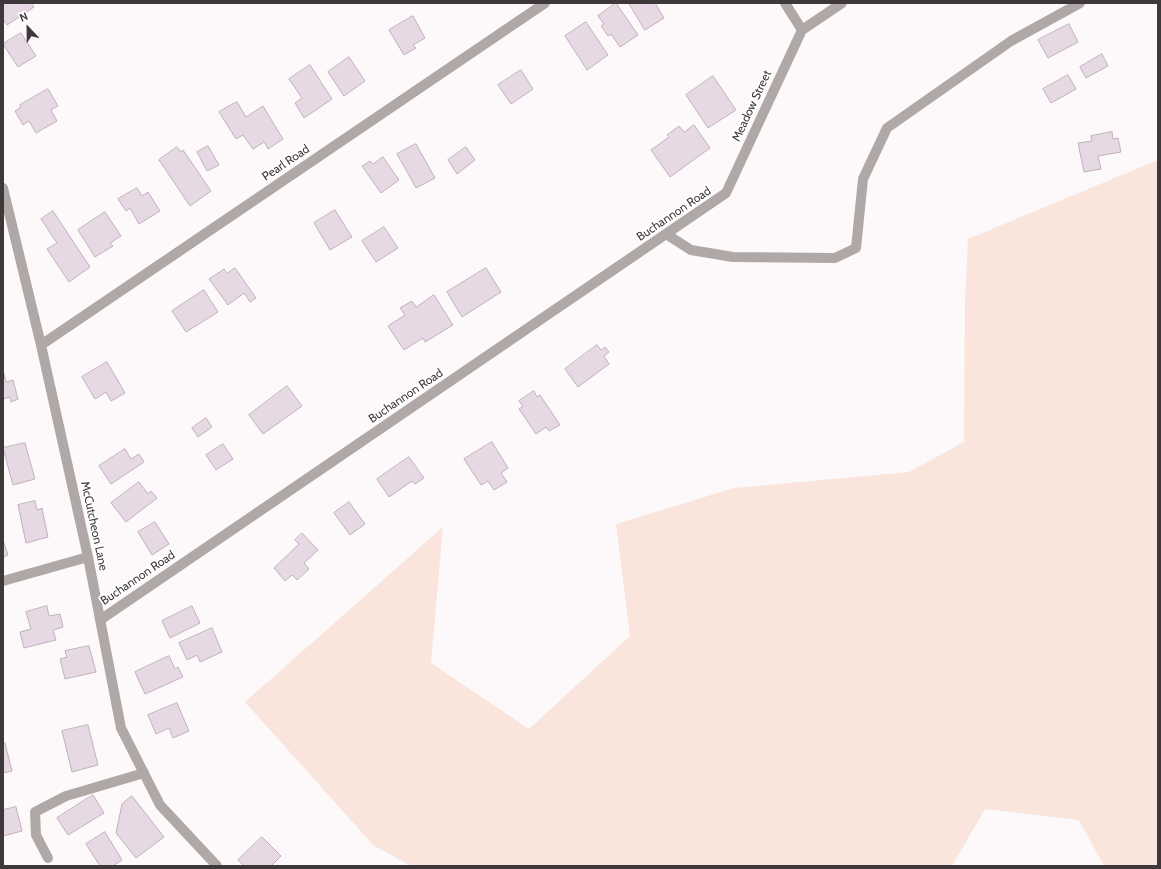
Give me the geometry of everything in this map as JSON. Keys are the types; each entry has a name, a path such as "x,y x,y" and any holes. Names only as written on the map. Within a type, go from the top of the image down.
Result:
{"street":[{"name":"Pearl Road","path":"41,345 545,3"},
{"path":"785,3 802,30 842,3"},
{"path":"666,234 692,250 733,257 835,258 856,248 863,179 887,128 1010,42 1080,3"},
{"name":"Meadow Street","path":"726,193 802,30"},
{"name":"McCutcheon Lane","path":"3,188 41,345 88,557 121,728 160,805 217,866"},
{"name":"Buchannon Road","path":"100,620 726,193"},
{"path":"3,581 88,557"},
{"path":"48,858 36,835 35,812 66,796 144,773"}],"shaded area":[{"path":"1158,160 1158,866 1104,866 1079,820 985,809 952,866 411,866 373,845 245,702 443,527 431,663 529,729 630,636 616,524 734,488 909,472 964,442 965,299 968,239"}],"building":[{"path":"3,3 31,3 34,7 7,25 3,19"},
{"path":"616,3 638,35 620,47 611,34 608,36 601,26 604,24 598,16"},
{"path":"629,3 655,3 664,18 645,30"},
{"path":"413,16 425,38 413,45 416,48 404,55 389,30"},
{"path":"586,22 608,55 587,70 565,36"},
{"path":"1069,24 1078,42 1048,58 1038,40"},
{"path":"21,33 36,56 18,67 3,44"},
{"path":"1102,54 1108,66 1086,78 1080,67"},
{"path":"349,57 365,81 344,96 328,72"},
{"path":"310,65 332,99 304,118 295,103 302,98 289,79"},
{"path":"521,70 533,89 511,104 498,85"},
{"path":"1068,75 1076,89 1051,103 1043,89"},
{"path":"713,76 736,110 708,128 686,95"},
{"path":"48,89 58,106 51,110 57,121 36,133 29,121 23,125 15,111 21,107 20,105"},
{"path":"237,102 246,117 263,106 283,139 268,149 264,142 253,149 243,135 236,139 219,112"},
{"path":"694,125 710,148 670,177 651,150 669,137 667,135 679,126 684,132"},
{"path":"1112,132 1113,139 1118,138 1121,152 1098,156 1101,169 1084,172 1078,143 1092,141 1091,136"},
{"path":"416,144 435,178 416,188 397,154"},
{"path":"208,146 219,165 207,171 197,152"},
{"path":"177,147 181,152 183,150 211,191 190,206 159,160"},
{"path":"466,147 475,160 457,174 448,160"},
{"path":"383,157 399,180 381,193 362,166 370,161 373,164"},
{"path":"137,188 142,196 148,192 160,211 139,224 130,208 126,211 118,199"},
{"path":"335,210 352,237 330,250 314,223"},
{"path":"53,211 90,267 69,282 47,249 57,243 41,219"},
{"path":"105,212 121,236 110,243 113,246 95,257 78,230"},
{"path":"384,227 398,248 376,262 362,241"},
{"path":"235,268 256,298 250,302 244,293 228,305 209,279 224,269 227,273"},
{"path":"486,268 501,292 462,317 447,292"},
{"path":"204,290 218,312 186,332 172,311"},
{"path":"434,295 453,325 425,342 423,338 404,350 388,326 405,315 400,308 412,301 416,307"},
{"path":"597,345 601,350 605,347 609,352 604,356 609,364 578,387 565,369"},
{"path":"107,362 125,393 111,401 106,392 95,399 82,377"},
{"path":"3,370 6,382 13,380 18,399 11,402 10,397 3,399"},
{"path":"287,386 302,406 263,434 249,415"},
{"path":"534,391 537,397 540,395 560,425 549,431 546,427 536,434 519,409 523,406 519,401"},
{"path":"206,418 212,427 198,437 192,428"},
{"path":"492,442 508,468 501,473 507,482 494,490 488,481 481,485 464,459"},
{"path":"25,443 35,479 13,485 3,448"},
{"path":"223,444 233,459 216,470 206,455"},
{"path":"125,449 131,459 139,454 144,462 111,484 99,466"},
{"path":"409,457 424,478 415,484 412,481 389,497 377,479"},
{"path":"139,482 148,494 151,491 157,498 126,522 111,503"},
{"path":"35,501 37,510 42,508 48,537 26,543 18,505"},
{"path":"349,502 365,524 350,535 334,513"},
{"path":"155,522 169,544 152,555 138,532"},
{"path":"302,533 318,550 304,563 309,569 297,580 292,575 285,581 274,568 299,544 295,540"},
{"path":"3,540 8,555 3,557"},
{"path":"47,606 49,616 60,614 63,627 53,630 56,640 24,648 20,632 31,629 26,612"},
{"path":"192,606 200,623 170,638 162,621"},
{"path":"212,628 222,652 200,662 197,655 187,660 179,643"},
{"path":"89,646 96,672 65,679 60,659 67,657 65,651"},
{"path":"169,656 175,669 178,667 183,677 145,694 135,672"},
{"path":"177,703 189,731 173,738 169,728 156,734 148,715"},
{"path":"88,725 98,765 72,772 62,731"},
{"path":"3,743 5,743 12,771 3,773"},
{"path":"93,795 104,813 68,835 57,818"},
{"path":"132,796 164,837 136,858 116,833 122,804"},
{"path":"16,807 22,831 3,836 3,810"},
{"path":"105,832 122,860 113,866 100,866 86,844"},
{"path":"262,837 281,856 271,866 244,866 238,860"}]}
